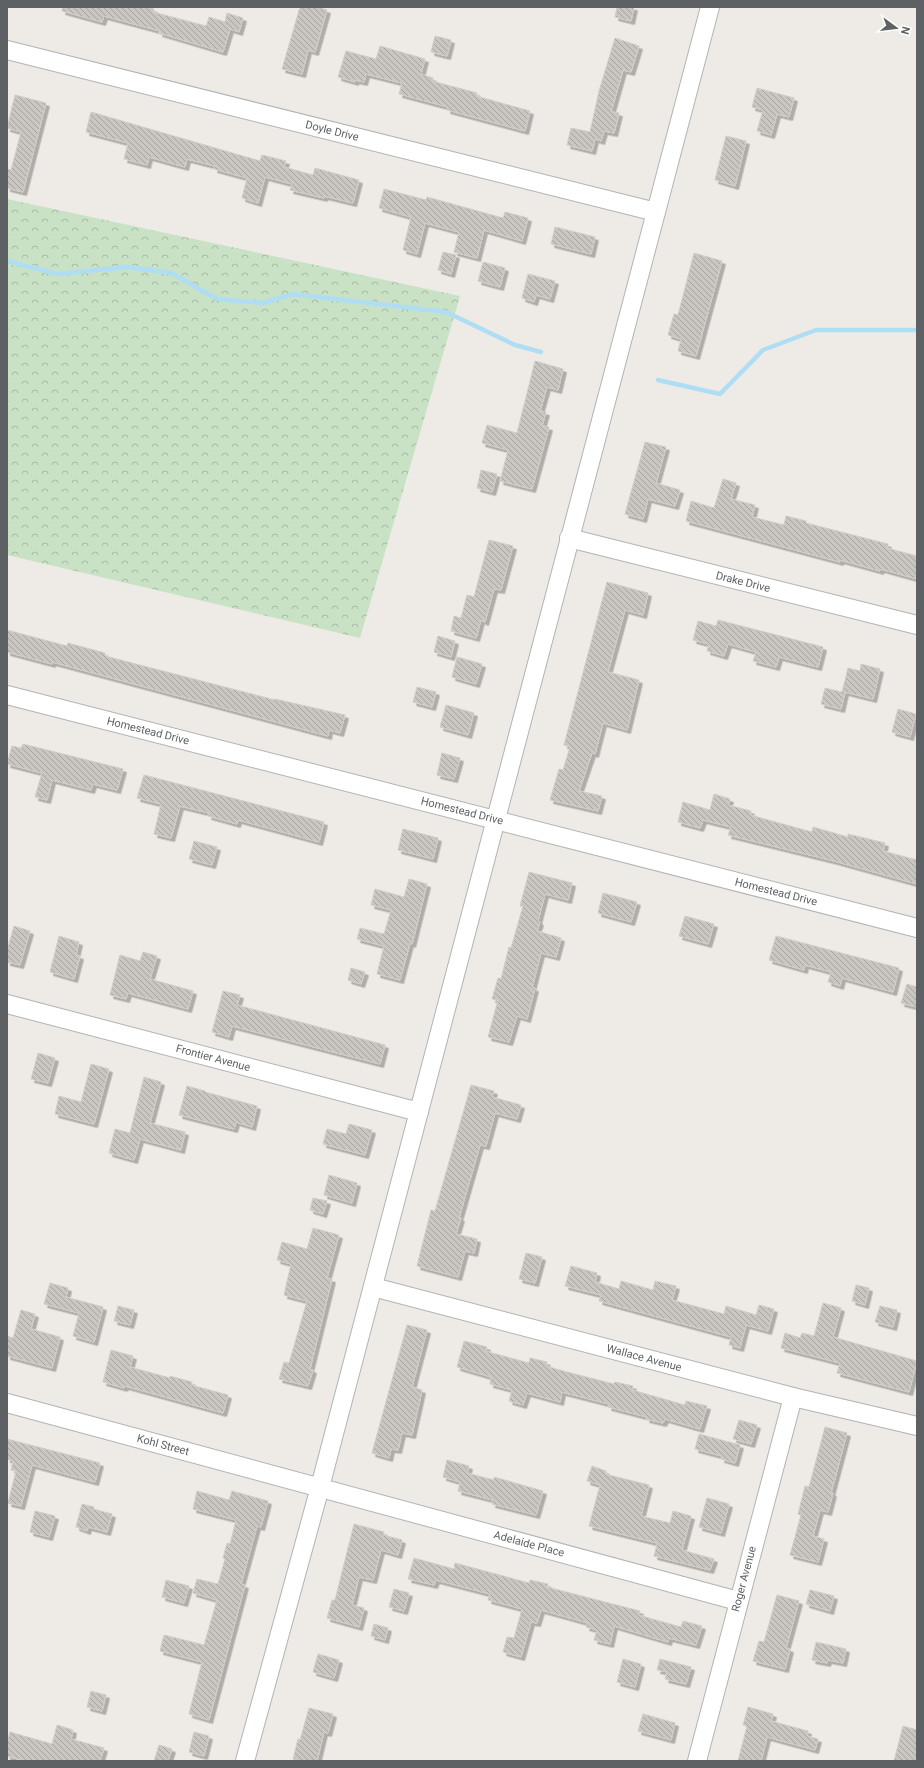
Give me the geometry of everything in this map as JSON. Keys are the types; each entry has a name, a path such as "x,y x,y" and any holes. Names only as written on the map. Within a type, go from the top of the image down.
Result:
{"street":[{"path":"245,1761 320,1487 710,7"},
{"name":"Doyle Drive","path":"7,50 656,212"},
{"name":"Drake Drive","path":"569,538 917,625"},
{"name":"Homestead Drive","path":"7,695 917,928"},
{"name":"Frontier Avenue","path":"7,1004 419,1112"},
{"name":"Wallace Avenue","path":"372,1286 793,1397 917,1426"},
{"name":"Roger Avenue","path":"697,1761 793,1397"},
{"name":"Kohl Street","path":"7,1403 320,1487"},
{"name":"Adelaide Place","path":"320,1487 738,1601"}],"green space":[{"path":"7,199 460,296 360,638 7,555"}],"building":[{"path":"63,7 146,7 154,9 153,12 206,26 209,17 225,22 227,13 243,18 239,32 230,29 223,52 159,33 160,31 104,16 102,22 62,11"},
{"path":"300,7 317,7 327,10 315,52 308,50 302,74 282,69"},
{"path":"617,7 634,7 631,21 615,17"},
{"path":"435,36 451,40 447,56 431,52"},
{"path":"615,38 639,46 631,72 623,70 611,112 619,113 614,133 604,131 601,141 595,139 592,151 567,145 571,128 590,132 599,91"},
{"path":"380,46 425,59 421,74 433,78 432,81 477,93 476,96 530,111 525,131 447,110 448,107 399,94 402,83 366,74 364,82 355,80 355,82 338,77 346,51 376,59"},
{"path":"757,88 794,98 789,117 777,114 771,135 757,131 763,110 752,107"},
{"path":"15,95 46,103 23,192 7,188 7,169 11,170 21,132 7,128"},
{"path":"91,112 260,161 262,155 286,161 284,167 313,175 315,168 359,180 353,203 290,190 292,184 265,177 258,203 242,198 247,178 214,169 215,166 187,159 185,167 149,157 147,165 124,159 128,143 86,132"},
{"path":"726,136 746,141 735,186 715,180"},
{"path":"384,189 426,200 427,197 503,218 505,212 528,218 522,241 484,230 477,258 454,252 459,232 425,223 417,254 403,250 411,217 379,208"},
{"path":"555,227 595,237 591,254 551,244"},
{"path":"443,252 456,255 451,274 438,270"},
{"path":"694,253 722,261 696,356 678,351 681,339 668,335 674,314 678,315"},
{"path":"483,262 505,268 500,287 478,281"},
{"path":"528,274 555,281 550,299 536,295 534,302 522,298"},
{"path":"535,361 563,369 558,390 547,387 540,411 546,412 542,426 549,427 532,489 500,481 508,450 482,443 487,425 517,433"},
{"path":"645,442 666,447 656,483 680,490 675,506 648,499 643,519 625,514"},
{"path":"481,470 497,474 492,492 477,488"},
{"path":"723,479 736,483 731,499 755,505 752,517 784,525 786,516 806,521 806,523 888,544 887,548 917,556 917,579 881,569 880,571 840,560 840,562 686,521 691,501 714,508"},
{"path":"489,540 513,546 501,590 494,589 485,622 481,620 476,638 451,631 454,616 461,618 467,595 474,597"},
{"path":"607,582 648,593 643,615 625,610 608,672 639,680 627,730 603,723 595,754 592,753 579,791 602,796 598,811 550,800 559,769 563,770 570,747 564,745"},
{"path":"718,620 823,647 818,667 779,657 776,667 753,661 756,652 728,644 724,656 707,651 709,644 693,640 698,621 716,626"},
{"path":"7,630 67,646 68,643 105,653 105,656 275,700 345,715 340,733 329,730 328,736 52,662 52,664 7,652"},
{"path":"438,636 455,641 451,657 434,652"},
{"path":"457,657 482,664 476,684 452,677"},
{"path":"861,664 880,669 873,699 845,692 841,709 821,704 825,688 842,692 848,668 860,671"},
{"path":"417,687 436,692 432,707 413,702"},
{"path":"446,705 474,713 468,735 440,727"},
{"path":"898,709 916,714 910,737 892,732"},
{"path":"23,744 123,769 117,790 93,784 91,790 52,780 47,800 35,797 42,773 7,764 12,746 21,748"},
{"path":"442,753 460,758 454,779 437,775"},
{"path":"144,775 324,822 319,842 238,820 237,824 208,816 209,813 180,806 171,838 154,834 161,804 137,798"},
{"path":"714,794 730,799 728,805 751,811 750,815 812,832 813,827 848,837 848,834 885,843 883,851 917,860 917,884 834,861 728,835 731,827 703,820 700,828 678,822 683,802 710,810"},
{"path":"403,829 438,838 433,859 398,850"},
{"path":"194,841 217,847 212,865 189,859"},
{"path":"529,872 572,883 568,900 545,894 537,931 561,938 556,957 541,953 532,988 535,988 527,1019 517,1016 509,1042 488,1037 498,1000 492,999 498,978 501,979 509,947 511,948 523,906 520,906"},
{"path":"409,879 427,884 412,944 410,943 400,980 377,974 384,946 357,939 360,928 384,934 391,910 371,905 375,889 404,897"},
{"path":"603,893 637,902 631,922 598,913"},
{"path":"685,916 714,924 708,944 679,936"},
{"path":"14,926 30,931 20,965 7,962 7,951"},
{"path":"59,936 79,942 76,955 80,956 74,979 50,972"},
{"path":"776,936 899,968 893,992 842,978 840,986 828,982 831,972 805,965 804,970 769,960"},
{"path":"143,952 157,956 150,979 193,991 188,1009 128,993 126,999 110,995 120,955 140,961"},
{"path":"351,968 365,972 361,984 348,980"},
{"path":"907,984 917,987 917,1007 901,1003"},
{"path":"223,991 240,995 237,1005 385,1045 380,1064 232,1026 229,1037 212,1032"},
{"path":"38,1053 55,1058 48,1083 31,1079"},
{"path":"91,1064 109,1069 94,1124 55,1114 59,1096 81,1102"},
{"path":"144,1077 161,1082 150,1123 185,1132 181,1150 140,1139 134,1160 109,1153 115,1129 130,1133"},
{"path":"471,1085 494,1091 492,1097 521,1105 517,1119 495,1113 486,1146 480,1145 459,1218 461,1218 456,1234 477,1239 474,1253 465,1251 458,1277 417,1266 431,1210 435,1211"},
{"path":"187,1086 257,1106 252,1127 236,1122 234,1129 179,1115"},
{"path":"349,1124 372,1130 365,1155 323,1144 327,1129 346,1134"},
{"path":"329,1175 357,1183 352,1203 324,1195"},
{"path":"313,1198 327,1201 323,1214 310,1210"},
{"path":"313,1228 339,1235 327,1278 332,1279 310,1369 313,1370 308,1386 279,1379 284,1362 289,1363 307,1301 284,1295 291,1264 277,1260 282,1242 307,1249"},
{"path":"526,1253 542,1257 535,1283 519,1279"},
{"path":"571,1266 597,1273 595,1282 619,1289 621,1281 653,1290 655,1281 676,1286 672,1300 724,1314 726,1306 756,1315 759,1305 774,1309 768,1331 746,1325 740,1348 729,1345 731,1337 599,1301 601,1295 565,1286"},
{"path":"50,1283 68,1288 66,1297 103,1307 94,1342 73,1336 79,1313 44,1304"},
{"path":"856,1285 869,1288 865,1305 852,1301"},
{"path":"823,1303 841,1308 833,1337 917,1361 909,1392 837,1373 840,1363 781,1348 785,1333 800,1338 802,1333 814,1336"},
{"path":"118,1306 134,1310 130,1325 114,1321"},
{"path":"880,1306 897,1310 893,1327 875,1322"},
{"path":"21,1310 35,1314 31,1329 60,1337 52,1368 7,1356 7,1336 13,1338"},
{"path":"407,1325 427,1330 412,1387 422,1390 412,1435 402,1433 398,1450 391,1449 389,1458 372,1453"},
{"path":"464,1341 487,1347 485,1351 529,1363 530,1358 547,1362 546,1366 567,1372 614,1384 615,1382 633,1386 632,1390 685,1405 686,1401 707,1406 700,1429 665,1419 663,1423 646,1419 647,1417 608,1407 609,1404 562,1392 560,1402 527,1393 523,1405 509,1401 512,1390 490,1384 491,1377 457,1367"},
{"path":"111,1350 133,1356 130,1367 170,1378 170,1376 192,1382 191,1385 228,1395 223,1413 125,1386 124,1388 103,1382"},
{"path":"739,1420 757,1425 751,1444 733,1439"},
{"path":"825,1427 847,1433 831,1493 833,1493 828,1512 820,1510 813,1536 824,1539 818,1562 790,1555 801,1515 798,1514 805,1486 809,1487"},
{"path":"699,1434 740,1445 735,1463 721,1459 722,1456 695,1449"},
{"path":"7,1439 100,1463 95,1482 32,1465 21,1506 8,1503 16,1471 11,1470 13,1461 7,1459"},
{"path":"447,1460 469,1466 467,1473 494,1480 494,1477 543,1491 536,1515 492,1504 493,1500 458,1491 460,1482 443,1477"},
{"path":"592,1466 606,1471 605,1474 649,1485 641,1516 670,1523 673,1511 691,1516 682,1550 714,1559 710,1570 654,1556 657,1543 589,1526 600,1485 587,1481"},
{"path":"197,1491 229,1500 232,1491 268,1501 261,1527 257,1526 241,1584 245,1585 209,1720 189,1714 202,1662 160,1651 164,1635 204,1645 217,1600 193,1593 197,1579 218,1584 225,1559 223,1558 227,1543 230,1544 236,1520 193,1509"},
{"path":"707,1498 729,1504 721,1533 699,1527"},
{"path":"82,1504 94,1507 93,1509 112,1514 107,1532 88,1527 87,1531 76,1527"},
{"path":"35,1511 55,1516 49,1537 30,1532"},
{"path":"354,1524 384,1532 383,1535 402,1540 398,1555 381,1550 373,1580 359,1577 352,1605 364,1608 359,1627 327,1618 332,1600 335,1600"},
{"path":"414,1558 454,1569 455,1563 529,1583 530,1580 548,1584 547,1587 640,1611 638,1615 681,1627 683,1621 702,1626 696,1645 669,1638 668,1642 614,1626 610,1644 594,1640 597,1630 586,1627 588,1623 541,1610 537,1623 531,1622 521,1657 503,1652 507,1637 514,1638 522,1609 488,1600 490,1594 436,1580 434,1585 408,1579"},
{"path":"166,1580 189,1586 184,1603 162,1597"},
{"path":"394,1589 409,1593 404,1611 389,1607"},
{"path":"810,1590 834,1596 830,1611 806,1604"},
{"path":"777,1595 799,1601 786,1648 790,1649 785,1669 753,1661 759,1641 764,1642"},
{"path":"374,1624 388,1628 385,1640 371,1636"},
{"path":"816,1642 846,1649 843,1663 828,1660 827,1663 812,1660"},
{"path":"318,1654 339,1660 334,1678 313,1672"},
{"path":"623,1659 641,1664 635,1687 617,1682"},
{"path":"660,1659 691,1667 686,1684 665,1679 667,1672 657,1670"},
{"path":"91,1691 106,1695 102,1711 87,1707"},
{"path":"748,1707 773,1714 771,1721 808,1731 807,1736 818,1739 815,1750 767,1737 761,1761 738,1761 747,1726 743,1725"},
{"path":"309,1708 333,1714 328,1733 324,1732 317,1761 300,1761 293,1759 298,1739 300,1740"},
{"path":"643,1714 675,1723 671,1740 638,1731"},
{"path":"57,1725 73,1730 71,1739 104,1748 100,1761 25,1761 7,1756 7,1744 10,1732 52,1744"},
{"path":"903,1726 917,1730 917,1761 894,1761"},
{"path":"194,1732 209,1736 204,1756 189,1752"},
{"path":"159,1745 172,1749 168,1761 154,1761"}],"waterway":[{"path":"7,261 57,274 128,267 171,273 217,299 263,303 293,294 446,312 515,345 541,352"},
{"path":"658,380 720,394 763,350 816,330 917,330"}]}
